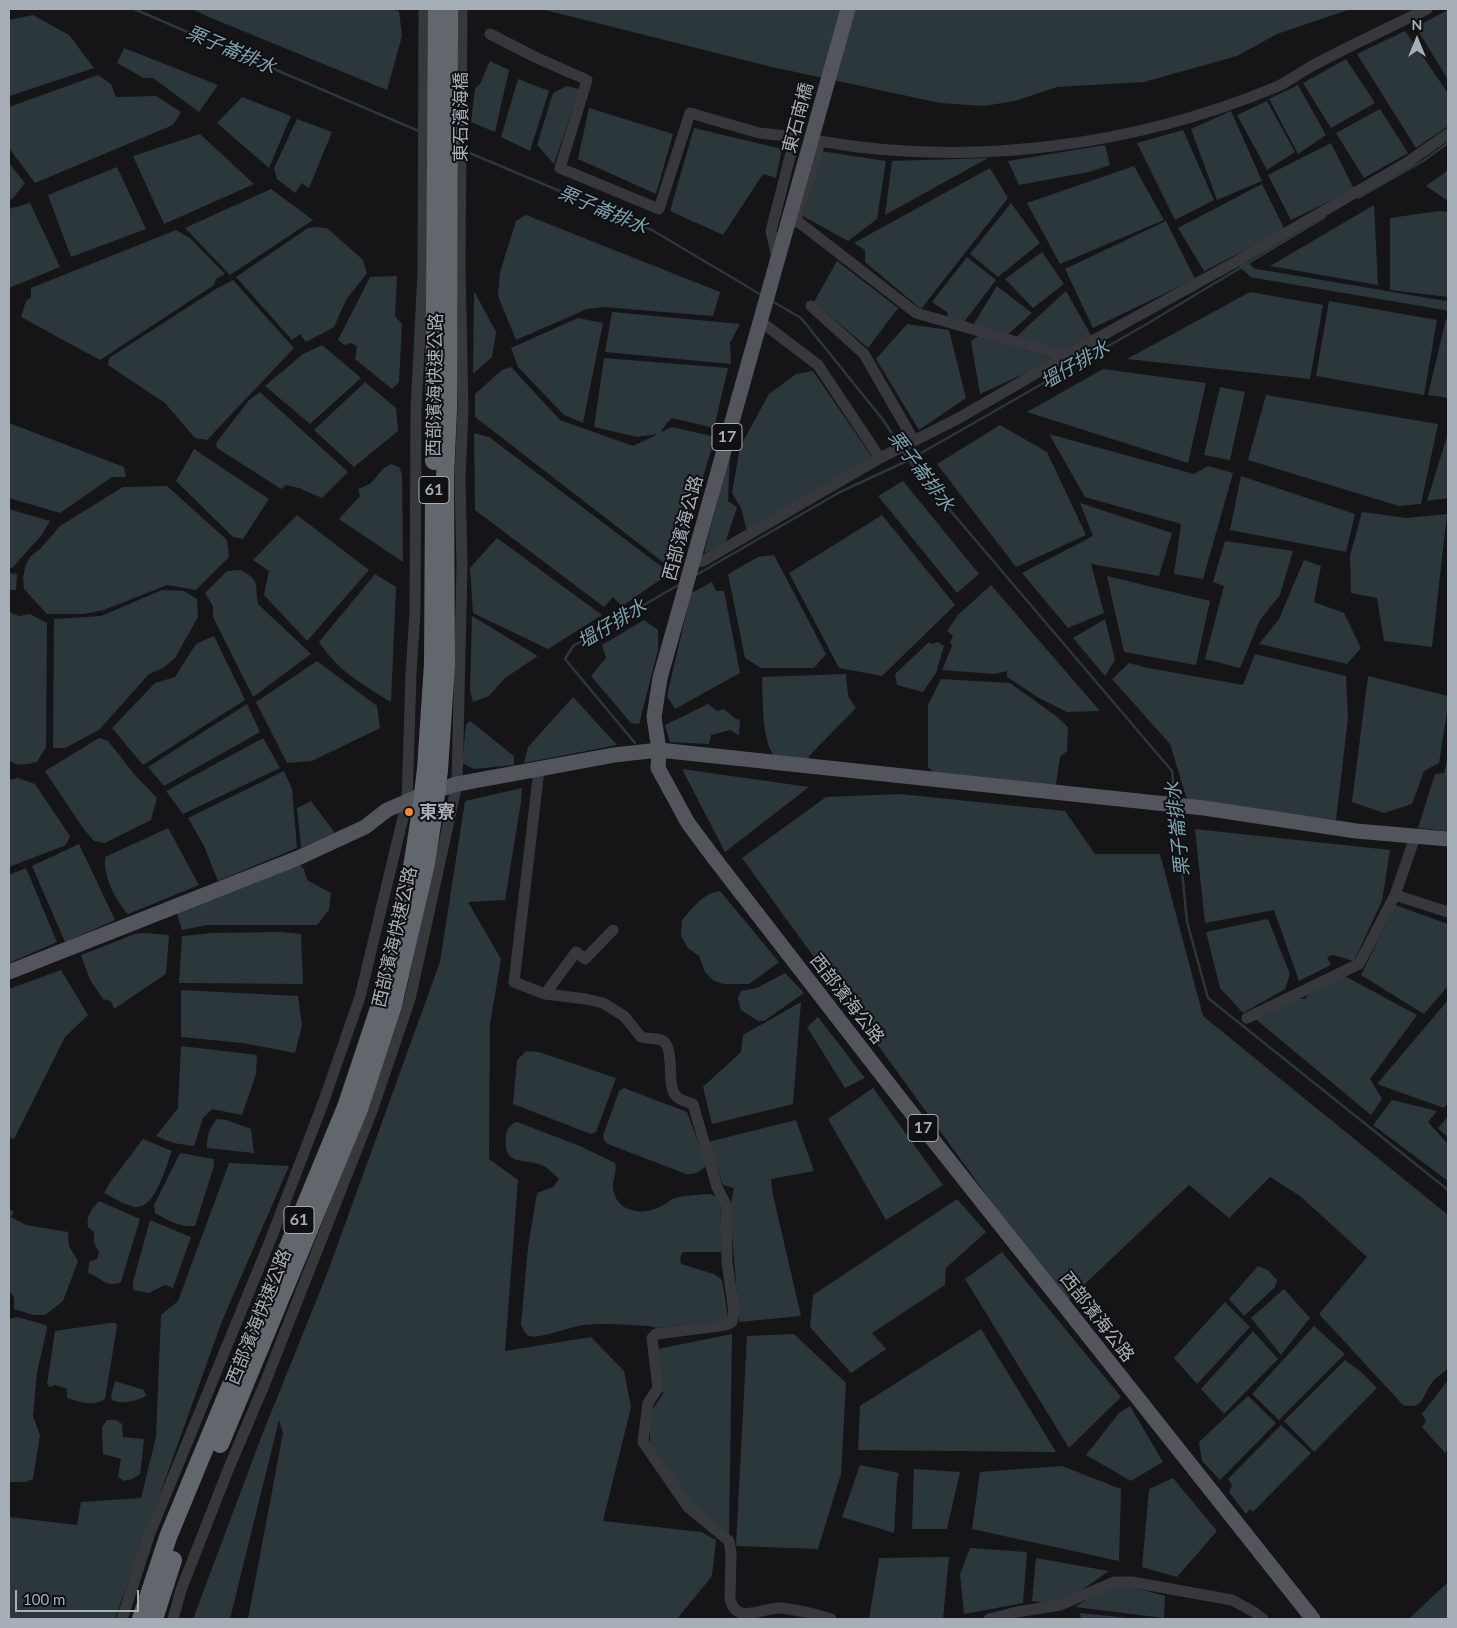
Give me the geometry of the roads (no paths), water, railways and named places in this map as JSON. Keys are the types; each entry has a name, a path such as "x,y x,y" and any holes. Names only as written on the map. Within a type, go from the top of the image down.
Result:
{"highway":[{"name":"東石濱海橋","path":"437,9 442,215"},
{"name":"東石濱海橋","path":"442,215 449,9"},
{"name":"西部濱海快速公路","path":"141,1619 168,1537 346,1107 381,1002 414,861 421,807 432,769 442,215"},
{"name":"西部濱海快速公路","path":"154,1619 180,1541 359,1109 394,1005 426,863 421,807"}],"main road":[{"name":"東石南橋","path":"776,264 848,9"},
{"name":"西部濱海公路","path":"776,264 660,678 654,717 659,750 658,768 688,822 714,858 902,1101 1312,1619"},
{"path":"9,972 298,858 365,827 386,810 421,807 458,784 614,755 659,750 1204,808 1356,831 1448,840"}],"street":[{"name":"東石濱海橋","path":"424,9 442,215"},
{"name":"東石濱海橋","path":"442,215 462,9"},
{"path":"776,264 785,254 817,155 819,141 898,151 974,152 1048,147 1162,126 1277,86 1310,67 1427,9"},
{"path":"490,34 536,58 587,80 560,168 659,209 690,113 759,133 795,138 771,231 776,264"},
{"path":"692,563 704,561 880,458 959,418 1239,260 1408,162 1448,134"},
{"path":"172,1619 181,1590 228,1470 265,1383 372,1112 410,999 458,784 462,566 460,480 463,409 442,215"},
{"path":"122,1619 150,1533 270,1241 326,1094 360,997 421,807 415,610 416,409 423,272 442,215"},
{"path":"796,220 916,313 1066,356"},
{"path":"811,306 864,354 906,445"},
{"path":"760,321 818,365 880,458"},
{"path":"539,770 514,982 545,994 603,1003 624,1016 641,1038 662,1040 666,1045 670,1065 671,1087 675,1095 692,1104 717,1187 726,1205 727,1262 734,1312 732,1322 726,1325 656,1334 652,1338 658,1388 648,1402 643,1442 688,1507 729,1541 731,1553 730,1599 732,1606 737,1610 755,1614 778,1608 831,1619"},
{"path":"1247,1018 1359,964 1394,895 1415,837"},
{"path":"1394,895 1448,912"},
{"path":"545,994 576,952 585,960 613,930"},
{"path":"989,1619 1060,1605 1114,1582 1132,1582 1232,1600 1263,1619"}],"waterway":[{"name":"栗子崙排水","path":"134,9 421,132"},
{"name":"塭仔排水","path":"1358,198 1423,161 1448,143"},
{"name":"栗子崙排水","path":"465,151 652,230 763,296"},
{"name":"塭仔排水","path":"696,575 840,492 909,460 1145,325 1325,217"},
{"path":"1244,265 1253,273 1448,306"},
{"name":"栗子崙排水","path":"772,301 801,318 884,421 899,445"},
{"name":"栗子崙排水","path":"902,450 915,469 1172,771 1175,800"},
{"name":"塭仔排水","path":"635,743 565,659 573,646 680,584"},
{"name":"栗子崙排水","path":"1176,811 1187,922 1208,998 1448,1190"}],"place":[{"name":"東寮","path":"409,812"}]}
